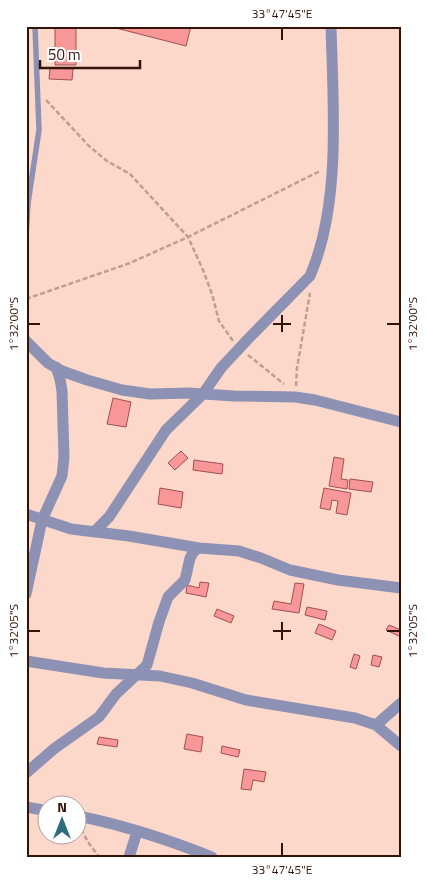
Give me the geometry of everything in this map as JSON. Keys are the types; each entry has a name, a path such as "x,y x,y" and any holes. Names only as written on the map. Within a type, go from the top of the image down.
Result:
{"street":[{"path":"94,532 109,517 158,441 178,417 204,394 221,368 310,276 325,232 333,164 331,26"},
{"path":"26,341 48,363 56,367 87,380 136,392 234,396 295,395 401,422"},
{"path":"26,594 42,520 62,476 64,457 62,384 56,367"},
{"path":"26,514 71,529 129,536 198,548 239,551 290,570 338,580 401,588"},
{"path":"26,773 55,748 99,717 116,694 148,664 168,598 185,580 190,558 198,548"},
{"path":"26,661 102,673 139,674 182,681 246,700 355,718 376,724 401,746"},
{"path":"376,724 401,703"},
{"path":"88,821 104,822 178,844 212,857"},
{"path":"129,857 137,832"}],"lane":[{"path":"26,238 28,203 39,130 36,26"}],"path":[{"path":"37,92 46,99 89,146 130,174 188,237 204,270 219,321 226,332 240,348 295,395"},
{"path":"26,299 130,264 333,164"},
{"path":"295,395 297,368 311,290 310,276"},
{"path":"88,842 100,857"}],"building":[{"path":"55,26 76,26 76,65 55,65"},
{"path":"108,26 191,26 186,46"},
{"path":"50,68 73,69 72,80 49,79"},
{"path":"113,398 131,402 126,427 107,424"},
{"path":"181,451 188,458 175,470 168,463"},
{"path":"334,457 344,459 341,479 348,480 347,489 329,486"},
{"path":"194,460 223,464 222,474 193,470"},
{"path":"350,479 373,482 371,492 349,489"},
{"path":"160,488 183,492 181,508 158,504"},
{"path":"324,488 351,493 347,515 336,513 338,501 332,500 330,510 320,508"},
{"path":"200,582 209,583 206,597 186,593 187,585 199,588"},
{"path":"295,583 304,584 299,613 272,609 274,601 291,604"},
{"path":"307,607 327,611 325,620 305,615"},
{"path":"217,609 234,616 231,623 214,616"},
{"path":"319,624 336,631 332,640 315,633"},
{"path":"389,625 401,630 401,637 386,630"},
{"path":"354,654 360,656 356,669 350,667"},
{"path":"373,655 382,657 379,667 371,665"},
{"path":"187,734 203,737 201,752 184,749"},
{"path":"99,737 118,740 117,747 97,744"},
{"path":"222,746 240,750 238,757 221,753"},
{"path":"244,769 266,772 264,782 253,780 251,790 241,789"}]}
